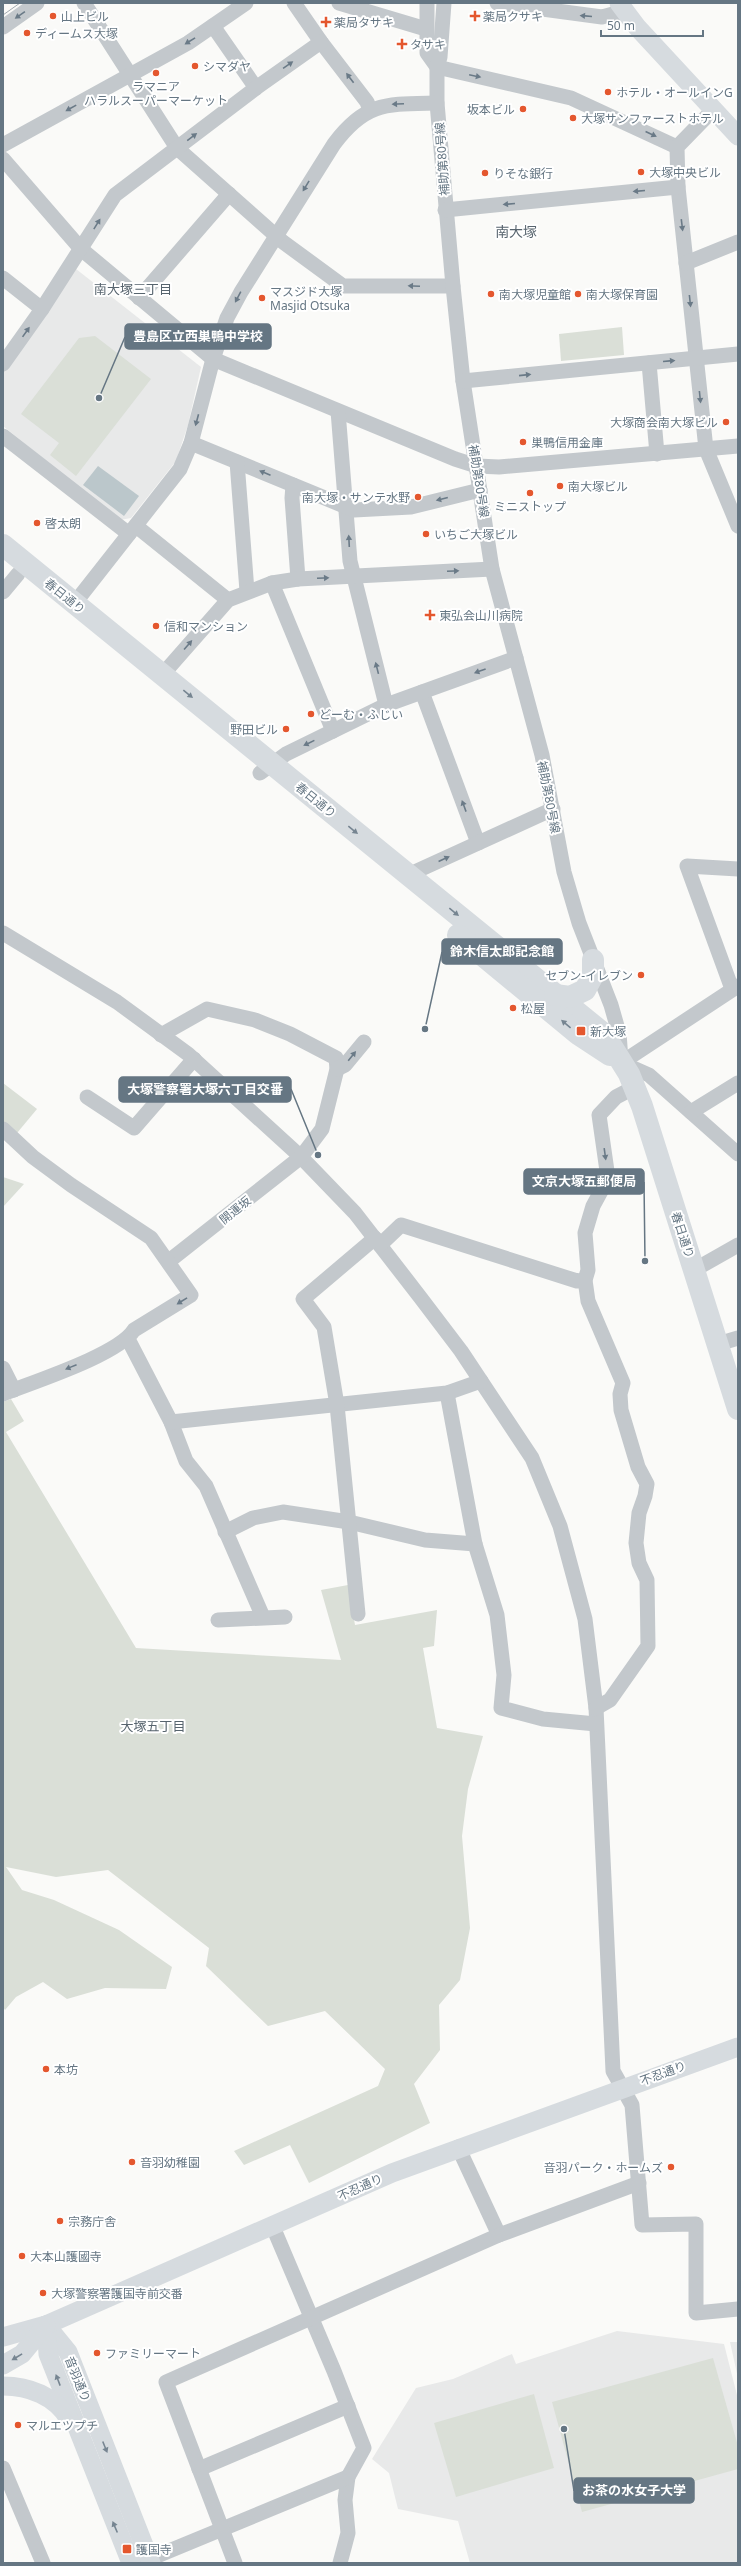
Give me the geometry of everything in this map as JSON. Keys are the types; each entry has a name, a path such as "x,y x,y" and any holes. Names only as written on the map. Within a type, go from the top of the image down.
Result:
{"highway":[{"name":"春日通り","path":"3,545 162,674 266,769 578,1034 621,1063"},
{"name":"春日通り","path":"10,569 266,769 408,875 604,1034 635,1087 694,1270 728,1341 738,1409"},
{"path":"555,995 570,997 585,990 593,974 593,960"}],"main road":[{"path":"622,7 713,110 738,136"},
{"name":"不忍通り","path":"3,2365 22,2354 46,2325 273,2227 392,2173 458,2147 738,2047"},
{"path":"3,2337 46,2325"},
{"name":"音羽通り","path":"46,2325 48,2354 84,2448 131,2563"},
{"name":"音羽通り","path":"46,2325 68,2352 147,2562"},
{"path":"3,2386 32,2391 58,2405 68,2417 84,2448"}],"street":[{"path":"3,27 37,3"},
{"path":"84,3 178,148 276,236 343,286 453,286"},
{"path":"3,145 130,75 213,26 246,3"},
{"path":"294,3 321,42 368,102 370,110"},
{"path":"339,3 426,29"},
{"path":"427,3 427,53 437,67 571,98 677,147"},
{"name":"補助第80号線","path":"444,3 440,57 437,67 437,103 445,210 464,381 492,569 542,755 564,872 593,960 606,991 620,1033 621,1063"},
{"path":"497,3 602,17 622,7"},
{"path":"213,26 256,88"},
{"path":"3,364 42,309 115,195 241,101 256,88 321,42"},
{"path":"74,604 180,469 191,443 213,359 227,318 276,236 338,138 354,120 370,110 394,104 437,103"},
{"path":"713,110 677,147 678,188 706,449 737,522"},
{"path":"3,159 81,249 213,359 338,411 477,466 499,467 738,446"},
{"path":"445,210 678,188"},
{"path":"139,298 229,194"},
{"path":"686,263 738,242"},
{"path":"3,278 42,309"},
{"path":"464,381 738,354"},
{"path":"649,363 657,454"},
{"path":"338,411 353,576 386,705"},
{"path":"3,436 228,600"},
{"path":"191,443 354,510 411,506 480,490"},
{"path":"237,462 246,591"},
{"path":"293,485 292,498 298,579"},
{"path":"3,592 10,569"},
{"path":"162,674 228,600 246,591 272,583 298,579 492,569"},
{"path":"272,583 334,731"},
{"path":"266,769 334,731 386,705 516,658"},
{"path":"422,692 478,843"},
{"path":"408,875 553,809"},
{"path":"621,1063 735,987 687,866 738,869"},
{"path":"3,933 92,986 194,1059 301,1157 338,1194 378,1242 461,1351 532,1458 560,1526 585,1618 596,1708 613,2071 621,2089 632,2105 642,2225 696,2224 696,2313 738,2309"},
{"path":"161,1035 207,1008 255,1020 290,1034 336,1058 337,1068 345,1065 364,1042"},
{"path":"87,1097 134,1128 194,1059"},
{"path":"621,1063 649,1075 738,1154"},
{"name":"開運坂","path":"169,1260 301,1157 322,1129 337,1068"},
{"path":"691,1112 738,1083"},
{"path":"596,1708 610,1700 648,1646 647,1580 639,1564 636,1543 638,1512 645,1496 647,1484 638,1467 621,1410 620,1394 623,1383 588,1301 585,1280 588,1270 585,1233 592,1206 606,1182 607,1171 599,1115 616,1098 635,1087"},
{"path":"3,1129 33,1157 71,1185 151,1238 169,1260 192,1295 134,1330 128,1339 79,1363 8,1392 3,1368"},
{"path":"358,1614 337,1405 324,1327 303,1299 401,1224 577,1281 585,1280"},
{"path":"694,1270 738,1245"},
{"path":"128,1339 171,1422 186,1461 206,1486 263,1617"},
{"path":"171,1422 447,1392 481,1381"},
{"path":"447,1392 474,1544 497,1615 504,1675 501,1708 543,1719 596,1724"},
{"path":"225,1532 253,1518 276,1512 349,1522 425,1540 474,1544"},
{"path":"218,1620 286,1617"},
{"path":"458,2147 499,2235"},
{"path":"235,2563 166,2382 499,2235 639,2182"},
{"path":"273,2227 312,2318 364,2448 348,2477 345,2500 348,2533 340,2563"},
{"path":"199,2469 348,2406"},
{"path":"3,2468 43,2563"},
{"path":"147,2562 348,2477"}],"shaded area":[{"path":"76,269 201,367 188,425 176,461 131,518 120,520 3,426 3,371"},
{"path":"622,327 624,355 561,361 559,334"},
{"path":"95,336 151,379 76,476 50,455 59,443 21,414 79,338"},
{"path":"98,466 139,496 124,516 83,485"},
{"path":"3,1083 37,1109 17,1133 3,1121"},
{"path":"3,1177 24,1184 3,1207"},
{"path":"11,1399 24,1421 6,1432 136,1648 341,1660 321,1590 348,1585 355,1625 437,1610 434,1646 423,1648 437,1728 483,1736 468,1789 462,1836 470,1928 460,1980 439,2005 440,2050 414,2084 430,2123 309,2183 290,2145 244,2165 234,2151 378,2086 385,2069 325,2011 268,2026 206,1966 209,1948 108,1870 56,1877 6,1867 22,1890 54,1900 119,1930 172,1967 166,1989 105,1988 67,1999 43,1982 16,1997 5,2010 3,2007 3,1402"},
{"path":"617,2331 724,2344 738,2399 738,2563 470,2563 458,2521 398,2509 389,2473 372,2459 416,2388 453,2379 512,2354 516,2364"},
{"path":"730,2342 738,2342 738,2378"},
{"path":"713,2358 738,2446 738,2469 582,2512 552,2402"},
{"path":"534,2394 554,2468 456,2497 434,2423"}],"tram line":[{"path":"3,15 20,3"}],"place":[{"name":"山上ビル","path":"53,16"},
{"name":"薬局クサキ","path":"475,16"},
{"name":"薬局タサキ","path":"326,22"},
{"name":"ディームス大塚","path":"27,33"},
{"name":"タサキ","path":"402,44"},
{"name":"シマダヤ","path":"195,66"},
{"name":"ラマニア ハラルスーパーマーケット","path":"156,73"},
{"name":"ホテル・オールインG","path":"608,92"},
{"name":"坂本ビル","path":"523,109"},
{"name":"大塚サンファーストホテル","path":"573,118"},
{"name":"大塚中央ビル","path":"641,172"},
{"name":"りそな銀行","path":"485,173"},
{"name":"南大塚児童館","path":"491,294"},
{"name":"南大塚保育園","path":"578,294"},
{"name":"マスジド大塚 Masjid Otsuka","path":"262,298"},
{"name":"豊島区立西巣鴨中学校","path":"99,398"},
{"name":"大塚商会南大塚ビル","path":"726,422"},
{"name":"巣鴨信用金庫","path":"523,442"},
{"name":"南大塚ビル","path":"560,486"},
{"name":"ミニストップ","path":"530,493"},
{"name":"南大塚・サンテ水野","path":"418,497"},
{"name":"啓太朗","path":"37,523"},
{"name":"いちご大塚ビル","path":"426,534"},
{"name":"東弘会山川病院","path":"430,615"},
{"name":"信和マンション","path":"156,626"},
{"name":"どーむ・ふじい","path":"311,714"},
{"name":"野田ビル","path":"286,729"},
{"name":"セブン-イレブン","path":"641,975"},
{"name":"松屋","path":"513,1008"},
{"name":"鈴木信太郎記念館","path":"425,1029"},
{"name":"新大塚","path":"581,1031"},
{"name":"大塚警察署大塚六丁目交番","path":"318,1155"},
{"name":"文京大塚五郵便局","path":"645,1261"},
{"name":"本坊","path":"46,2069"},
{"name":"音羽幼稚園","path":"132,2162"},
{"name":"音羽パーク・ホームズ","path":"671,2167"},
{"name":"宗務庁舎","path":"60,2221"},
{"name":"大本山護國寺","path":"22,2256"},
{"name":"大塚警察署護国寺前交番","path":"43,2293"},
{"name":"ファミリーマート","path":"97,2353"},
{"name":"マルエツプチ","path":"18,2425"},
{"name":"お茶の水女子大学","path":"564,2429"},
{"name":"護国寺","path":"127,2549"}],"district":[{"name":"南大塚","path":"516,231"},
{"name":"南大塚三丁目","path":"133,289"},
{"name":"大塚五丁目","path":"153,1726"}]}
